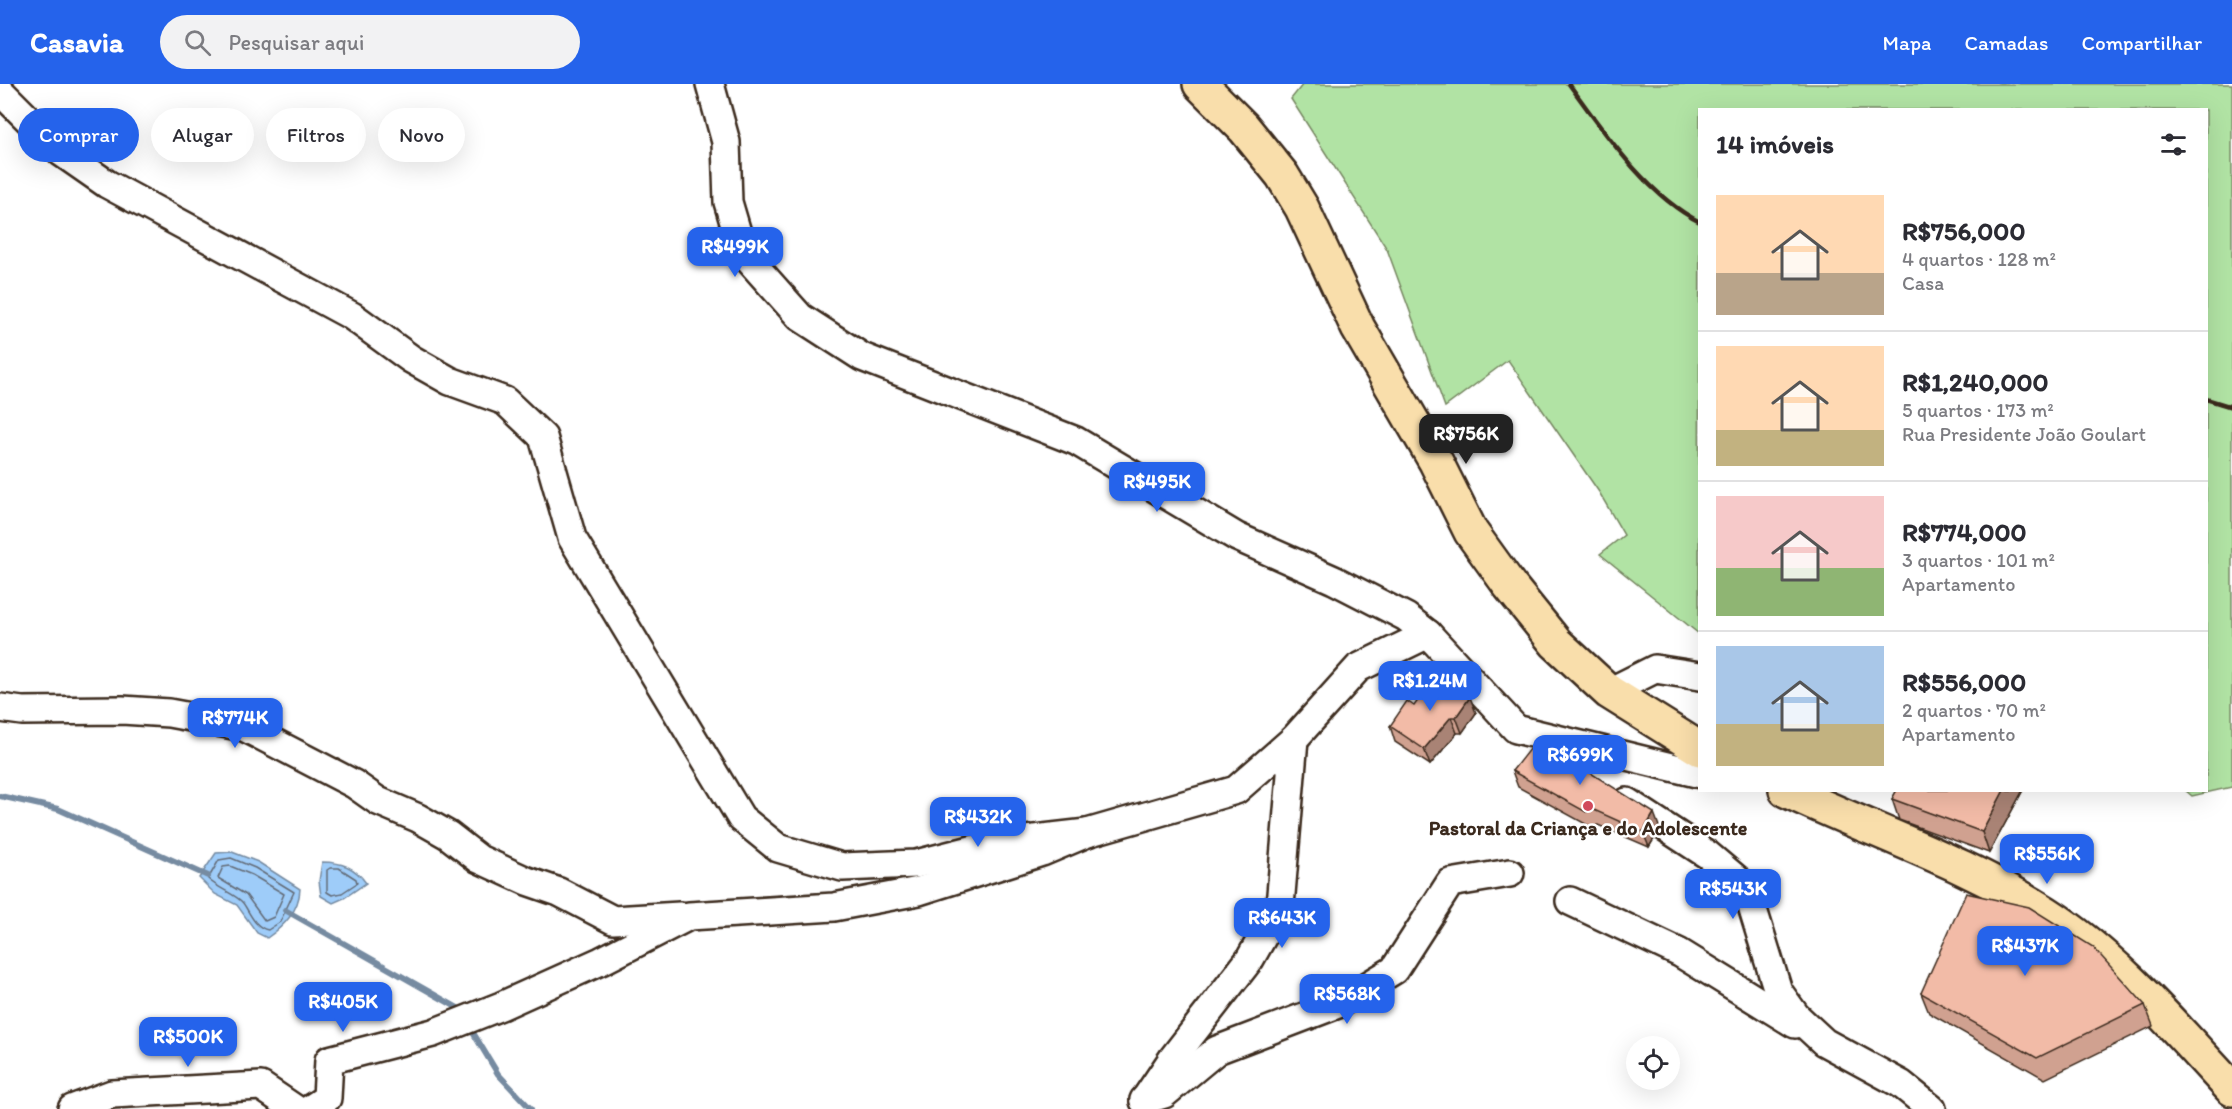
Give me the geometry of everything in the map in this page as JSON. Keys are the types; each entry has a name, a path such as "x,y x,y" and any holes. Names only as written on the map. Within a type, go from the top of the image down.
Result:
{"main road":[{"path":"1200,84 1272,161 1293,192 1358,328 1436,462 1471,532 1556,643 1609,692 1698,748"},
{"path":"1795,795 1985,880 2047,914 2134,983 2232,1089"}],"street":[{"path":"710,84 726,142 728,202 742,253 800,317 862,357 1076,441 1237,537 1344,585 1406,617 1428,634 1516,729 1581,772"},
{"path":"0,91 62,152 107,184 352,316 411,359 450,381 505,401 543,437 572,538 741,818 778,848 842,867 916,864 998,843 1087,833"},
{"path":"0,708 31,711 169,712 244,727 354,784 378,801 418,818 448,835 479,859 527,881 559,892 614,920 834,907 919,891 1042,852 1087,833 1236,790 1294,739 1358,668 1428,634"},
{"path":"1609,692 1655,669 1698,676"},
{"path":"1516,729 1698,774"},
{"path":"1141,1105 1173,1058 1250,959 1280,906 1294,739"},
{"path":"1609,790 1708,855 1746,887 1778,991 1796,1016 1824,1042"},
{"path":"1779,792 1795,795"},
{"path":"1141,1105 1164,1094 1217,1050 1338,1005 1394,970 1450,883 1510,873"},
{"path":"1570,901 1680,953 1824,1042 1901,1084 1932,1109"},
{"path":"310,1109 327,1098 329,1060 433,1033 501,1006 601,961 689,916"},
{"path":"72,1109 112,1094 261,1086 295,1109"}],"green space":[{"path":"1303,84 2232,84 2232,787 2192,796 2187,792 2208,792 2208,108 1698,108 1698,633 1600,554 1624,535 1599,492 1508,360 1445,407 1387,249 1291,99"}],"water":[{"path":"232,852 258,862 300,889 297,904 290,917 267,938 257,933 237,905 215,894 199,878 216,853"},
{"path":"322,862 347,866 366,883 333,903 321,896 319,881"}],"building":[{"path":"1437,673 1470,697 1456,717 1451,717 1424,749 1390,726 1407,701 1414,706"},
{"path":"1537,739 1654,813 1643,832 1592,809 1586,812 1512,771"},
{"path":"1896,792 2003,792 1982,832 1892,799"},
{"path":"1966,893 2029,907 2093,947 2145,1005 2037,1058 1921,993"}],"waterway":[{"path":"0,796 58,809 208,876"},
{"path":"285,910 458,1008 462,1015"},
{"path":"469,1026 498,1074 531,1109"}],"railway":[{"path":"1569,84 1627,161 1662,196 1698,221"},
{"path":"2208,400 2232,407"}],"place":[{"name":"Pastoral da Criança e do Adolescente","path":"1588,806"}]}
